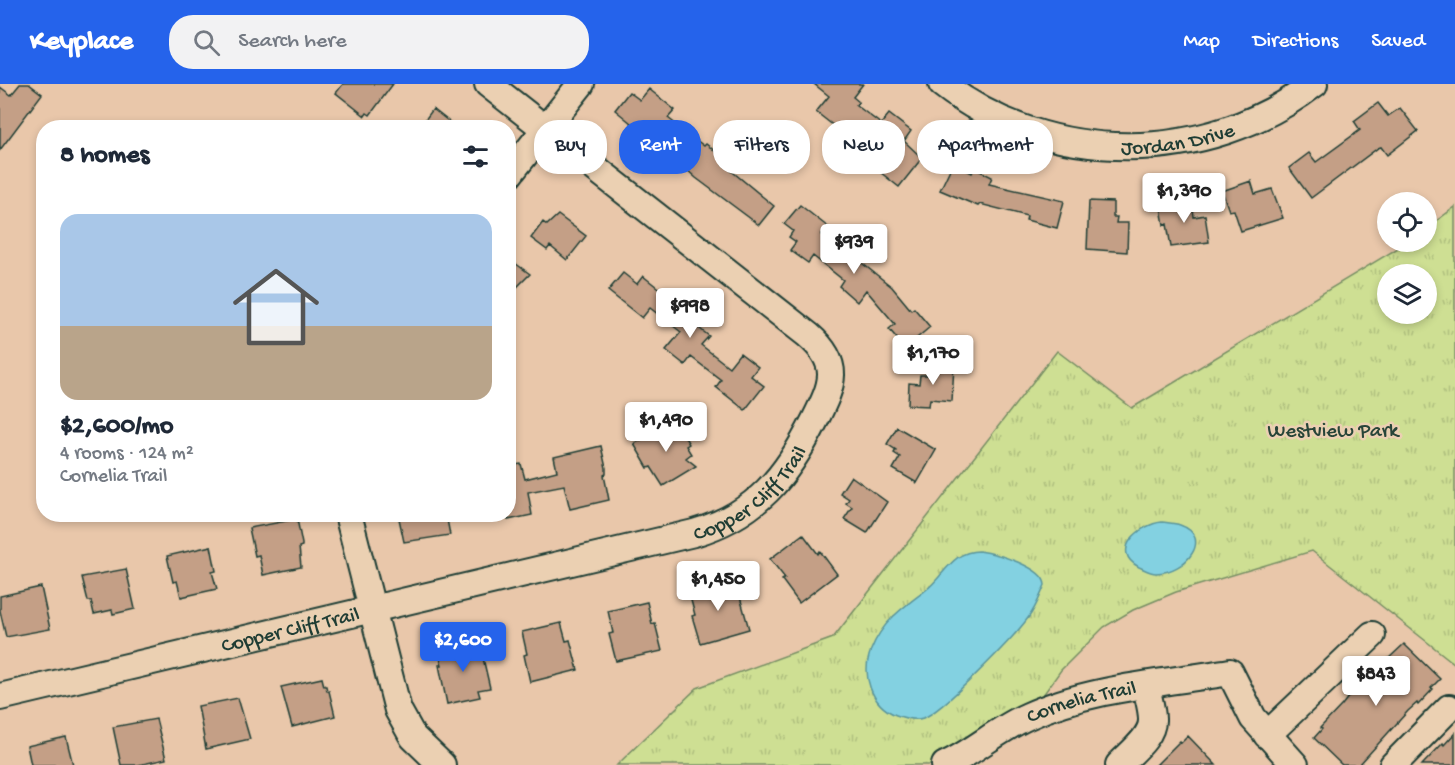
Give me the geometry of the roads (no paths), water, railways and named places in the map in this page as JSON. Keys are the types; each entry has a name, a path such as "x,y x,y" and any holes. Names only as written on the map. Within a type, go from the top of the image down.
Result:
{"street":[{"name":"Copper Cliff Trail","path":"488,84 534,120"},
{"path":"553,120 581,84"},
{"name":"Jordan Drive","path":"942,84 972,92 1007,121 1047,135 1088,144 1136,147 1184,142 1228,130 1272,111 1314,84"},
{"path":"516,166 534,144"},
{"name":"Copper Cliff Trail","path":"0,697 664,542 724,523 759,500 781,477 799,452 828,393 831,379 829,362 823,349 603,174"},
{"path":"350,522 401,717 413,737 442,765"},
{"path":"1276,754 1372,635"},
{"name":"Cornelia Trail","path":"945,765 1005,728 1057,704 1088,696 1230,672 1246,706 1276,754"},
{"path":"1119,765 1152,727 1146,686"},
{"path":"1393,765 1449,708"}],"water":[{"path":"1162,522 1180,525 1190,531 1195,538 1195,545 1192,554 1177,567 1167,571 1149,572 1130,561 1127,546 1137,533"},
{"path":"979,551 1018,562 1037,572 1043,578 1045,585 1033,610 994,656 961,689 932,713 920,719 913,719 887,710 874,697 867,669 871,650 881,631 901,609 933,584 955,559 970,552"}],"park label":[{"name":"Westview Park","path":"1333,429"}]}
